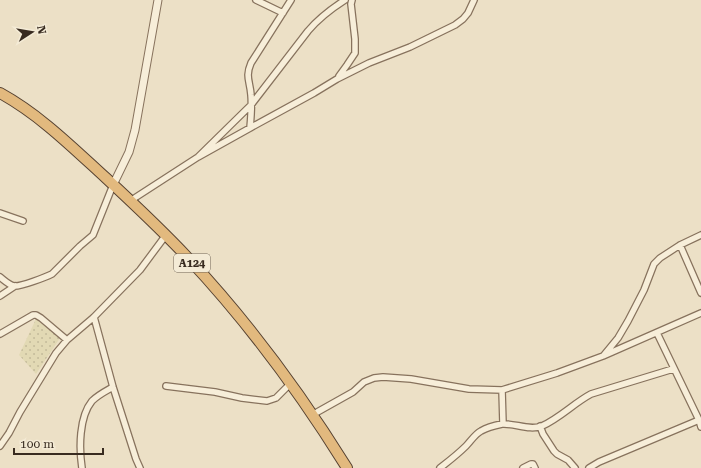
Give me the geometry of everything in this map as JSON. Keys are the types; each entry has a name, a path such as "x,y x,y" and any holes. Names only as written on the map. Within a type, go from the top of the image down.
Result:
{"highway":[{"name":"A124","path":"0,93 15,102 64,139 113,184 188,258 266,351 312,415 347,468"}],"street":[{"path":"0,296 15,286 49,276 93,234 113,184 129,152 135,130 158,0"},
{"path":"256,0 283,13"},
{"path":"250,128 251,93 248,70 291,0"},
{"path":"198,157 251,105 317,21 345,0"},
{"path":"337,79 355,53 352,0"},
{"path":"130,201 198,157 337,79 369,63 410,47 455,24 463,19 468,13 474,0"},
{"path":"0,213 24,221"},
{"path":"0,446 56,352 94,317 140,270 166,235"},
{"path":"603,356 618,338 628,322 644,290 654,264 660,258 680,245 701,235"},
{"path":"680,245 701,293"},
{"path":"0,277 12,286 15,286"},
{"path":"312,415 356,389 364,382 374,378 383,377 411,379 469,389 502,390 557,373 603,356 701,313"},
{"path":"0,334 33,315 36,315 68,340"},
{"path":"94,317 113,387 140,468"},
{"path":"657,333 701,427"},
{"path":"440,468 481,430 503,424 527,427 540,426 559,416 585,397 592,394 673,369"},
{"path":"166,386 215,392 242,398 267,401 276,398 290,384"},
{"path":"82,468 81,440 83,419 92,401 97,396 113,387"},
{"path":"502,390 503,424"},
{"path":"589,468 599,462 699,420"},
{"path":"540,426 554,452 568,460 575,468"},
{"path":"523,468 531,464 535,468"}],"shaded area":[{"path":"36,319 60,338 36,374 19,355"}]}
